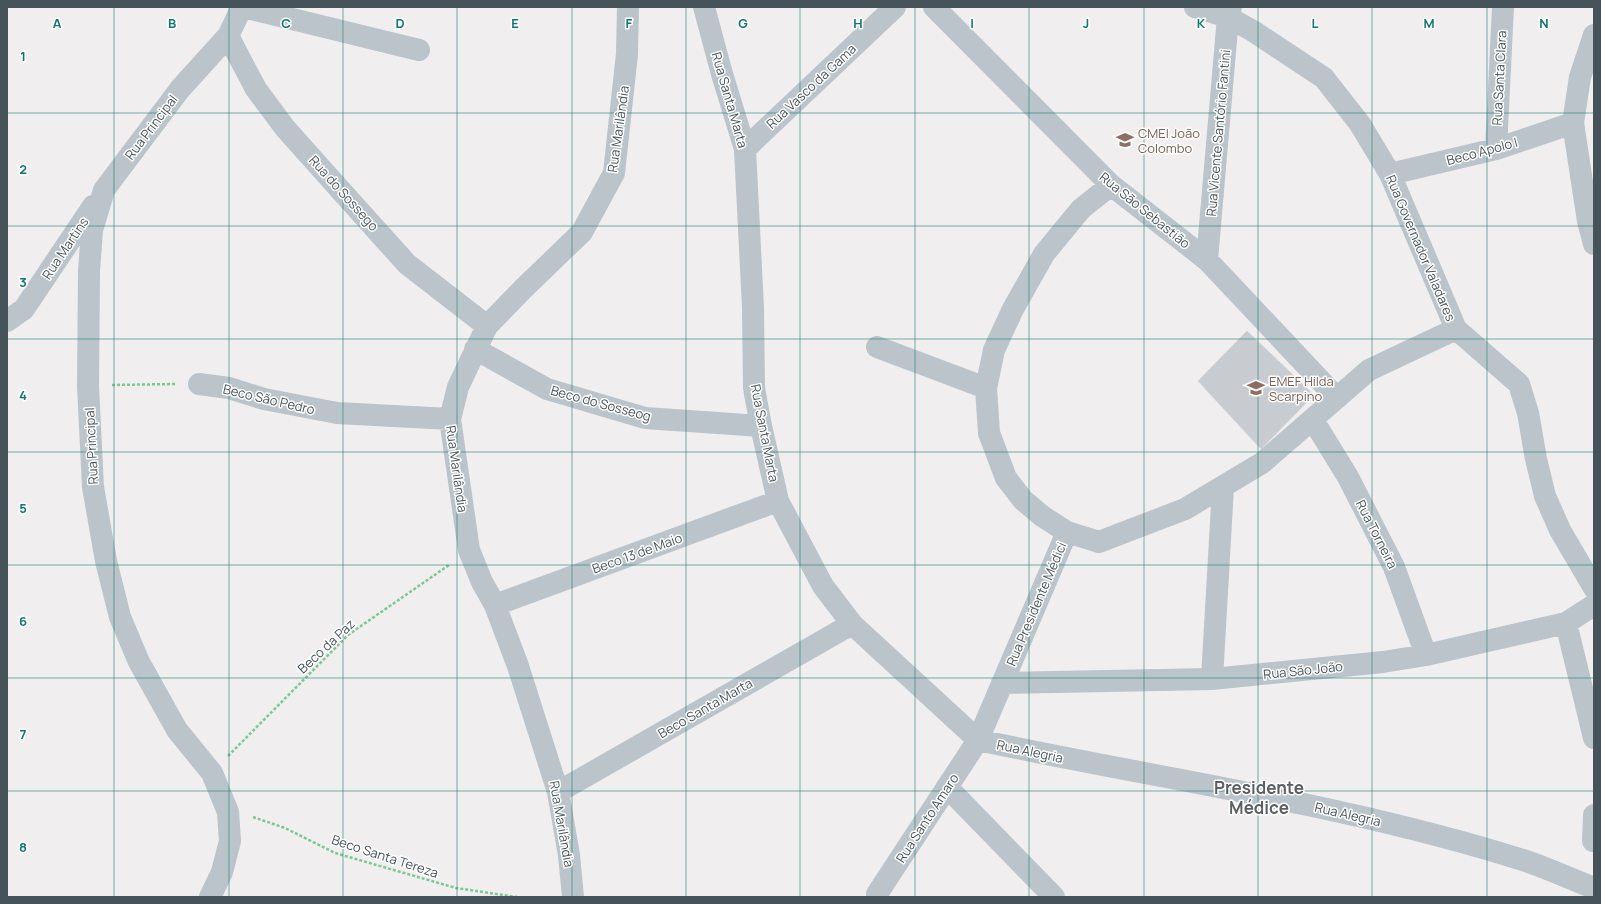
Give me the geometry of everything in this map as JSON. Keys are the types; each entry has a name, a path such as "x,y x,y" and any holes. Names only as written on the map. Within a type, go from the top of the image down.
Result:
{"street":[{"name":"Rua Principal","path":"210,897 222,872 230,841 228,812 212,773 177,730 139,662 120,616 106,562 93,487 88,386 90,257 92,230 104,190 180,89 228,36 242,7"},
{"path":"242,7 419,50"},
{"name":"Rua Marilândia","path":"573,897 569,855 558,792 518,666 495,605 482,582 469,550 450,418 458,387 487,326 582,232 614,173 627,54 628,7"},
{"name":"Rua Santa Marta","path":"704,7 722,74 745,149 753,308 754,388 778,501 823,586 852,624 978,740"},
{"name":"Rua Vasco da Gama","path":"745,149 895,7"},
{"name":"Rua São Sebastião","path":"934,7 1111,185 1207,260 1336,397"},
{"name":"Rua Governador Valadares","path":"1196,7 1229,12 1253,31 1324,78 1360,124 1390,174 1456,329 1520,384 1528,413 1536,459 1545,496 1560,530 1594,588"},
{"name":"Rua Santa Clara","path":"1496,149 1503,7"},
{"name":"Rua Vicente Santório Fantini","path":"1207,260 1229,12"},
{"path":"1594,35 1580,77 1573,123 1588,221 1594,244"},
{"name":"Rua do Sossego","path":"228,36 256,89 285,128 326,174 407,264 487,326"},
{"name":"Beco Apolo I","path":"1390,174 1496,149 1573,123"},
{"path":"1067,532 1042,516 1023,500 1006,478 989,433 986,388 994,350 1013,309 1044,254 1081,209 1111,185"},
{"name":"Rua Martins","path":"7,321 24,309 104,190"},
{"name":"Rua Presidente Médici","path":"978,740 1067,532 1099,542 1185,510 1262,463 1313,420 1336,397 1368,370 1456,329"},
{"path":"877,347 986,388"},
{"name":"Beco do Sosseog","path":"475,349 546,389 645,418 761,426"},
{"name":"Beco São Pedro","path":"199,384 228,388 264,398 337,413 450,418"},
{"name":"Rua Torneira","path":"1313,420 1348,477 1394,566 1426,655"},
{"path":"1212,679 1223,487"},
{"name":"Beco 13 de Maio","path":"495,605 778,501"},
{"name":"Rua São João","path":"1002,683 1212,679 1383,662 1426,655 1566,623 1594,605"},
{"path":"1566,623 1594,738"},
{"name":"Beco Santa Marta","path":"558,792 852,624"},
{"name":"Rua Santo Amaro","path":"873,896 978,740"},
{"name":"Rua Alegria","path":"978,740 1053,756 1293,802 1402,826 1527,862 1593,891"},
{"path":"947,787 1054,897"},
{"path":"1594,815 1594,841"}],"path":[{"path":"88,386 146,383 199,384"},
{"name":"Beco da Paz","path":"212,773 348,636 469,550"},
{"name":"Beco Santa Tereza","path":"228,812 261,819 285,828 335,853 440,884 456,888 517,897"}],"building":[{"name":"EMEF Hilda Scarpino","path":"1247,331 1314,395 1261,449 1198,381"}],"place":[{"name":"CMEI João Colombo","path":"1125,140"},
{"name":"EMEF Hilda Scarpino","path":"1256,388"}],"district":[{"name":"Presidente Médice","path":"1259,797"}]}
